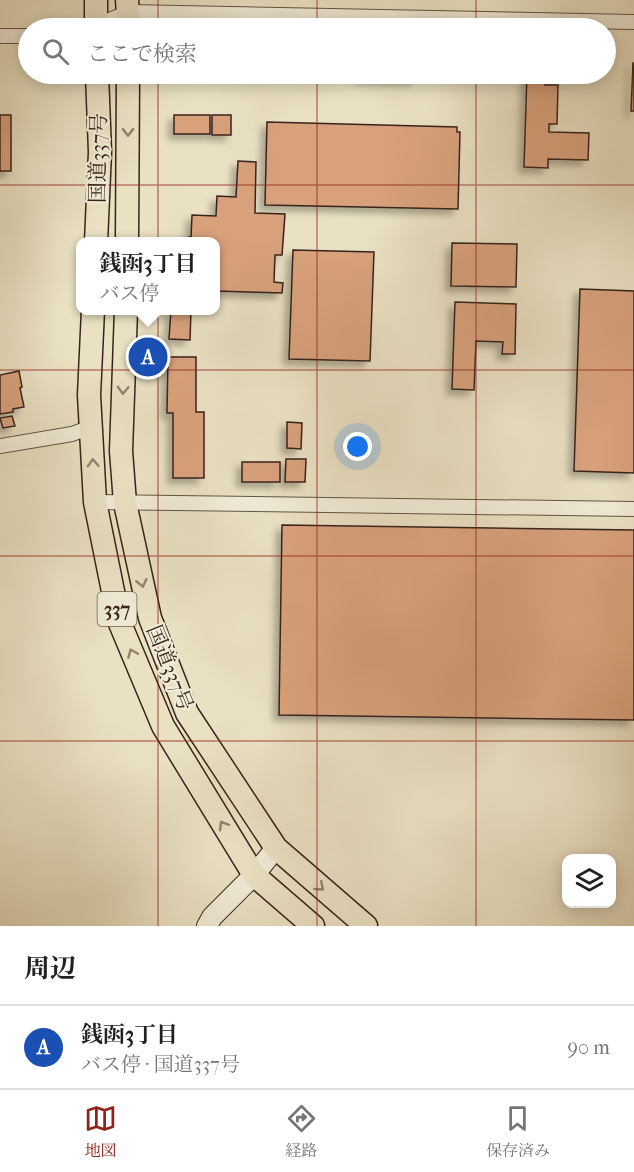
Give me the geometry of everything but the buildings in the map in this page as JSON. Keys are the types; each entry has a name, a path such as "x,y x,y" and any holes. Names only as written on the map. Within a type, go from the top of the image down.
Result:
{"highway":[{"path":"95,18 96,0"},
{"name":"国道337号","path":"96,237 100,152 98,84"},
{"name":"国道337号","path":"128,84 128,237"},
{"name":"国道337号","path":"93,315 89,395 95,502 119,621 163,726 254,875 313,926"},
{"name":"国道337号","path":"126,315 121,451 125,503 150,618 187,713 276,848 366,926"}],"main road":[{"path":"207,926 212,917 254,875 276,848"}],"street":[{"path":"128,14 381,18"},
{"path":"616,22 634,22"},
{"path":"0,36 18,36"},
{"path":"0,446 72,434 91,427"},
{"path":"95,502 634,509"}],"place":[{"name":"銭函3丁目","path":"148,357"}]}
